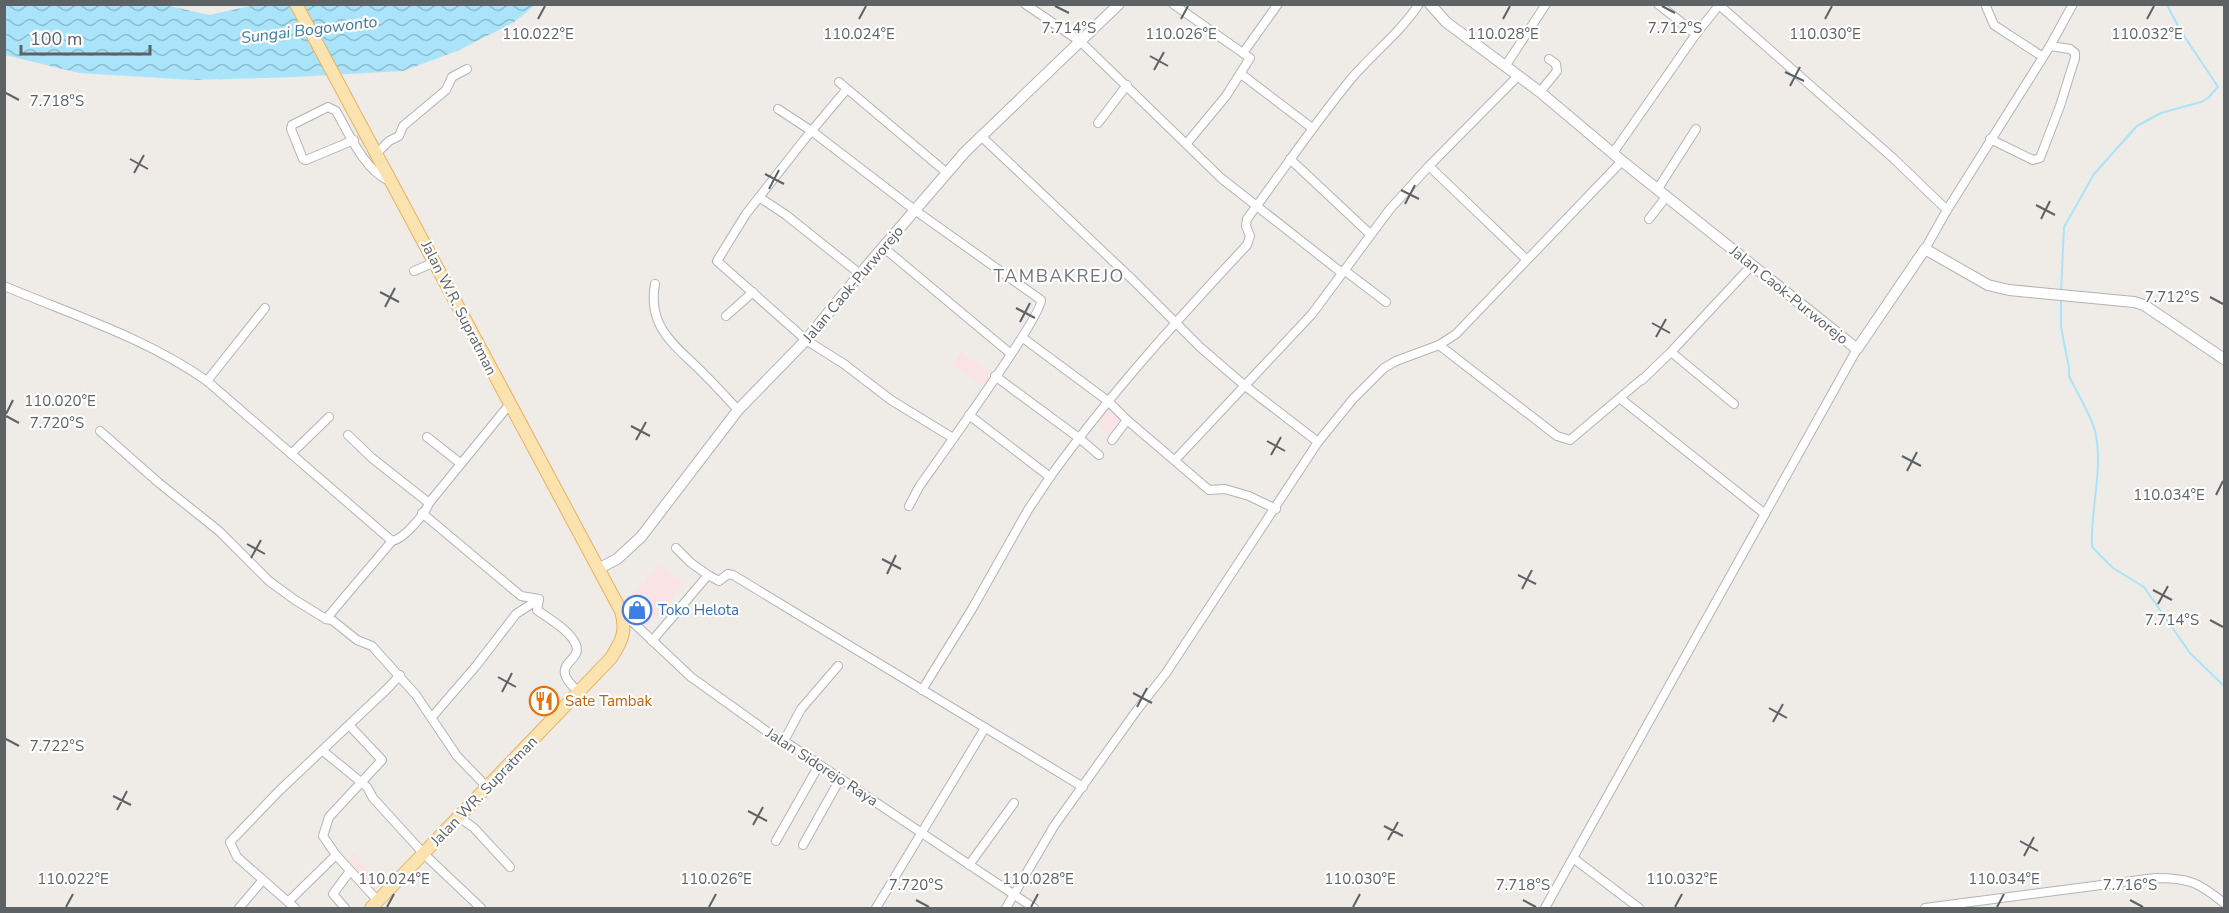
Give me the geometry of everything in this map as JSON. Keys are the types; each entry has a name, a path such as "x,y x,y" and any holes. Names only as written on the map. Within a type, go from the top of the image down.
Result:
{"main road":[{"name":"Jalan W.R. Supratman","path":"296,4 621,611"},
{"name":"Jalan WR. Supratman","path":"374,905 611,658 625,630 621,611"}],"street":[{"path":"1025,4 1037,7 1081,42 1221,178 1343,272 1386,302"},
{"name":"Jalan Caok-Purworejo","path":"597,569 618,559 641,537 738,410 806,340 947,173 1119,4"},
{"path":"1173,4 1250,58 1226,96 1187,143"},
{"path":"1243,53 1278,4"},
{"path":"922,690 972,609 1023,517 1050,477 1108,401 1203,291 1247,245 1250,236 1246,222 1257,205 1312,128 1352,79 1409,20 1419,4"},
{"name":"Jalan Caok-Purworejo","path":"1430,4 1446,22 1540,92 1661,193 1857,349 1925,249"},
{"path":"1506,65 1546,4"},
{"path":"1658,4 1696,34"},
{"path":"1986,4 1994,25 2043,57"},
{"path":"2073,4 2050,46 1990,139 1925,249 1988,285 2009,290 2134,302 2144,305 2224,359"},
{"path":"1613,153 1696,34 1720,5 1893,158 1947,210"},
{"path":"1990,139 2033,160 2040,158 2075,58 2074,51 2070,49 2050,46"},
{"path":"1540,92 1557,71 1556,64 1549,59"},
{"path":"377,153 389,141 399,136 403,126 446,90 452,77 466,69"},
{"path":"1240,74 1312,128"},
{"path":"1174,460 1312,314 1406,189 1518,76"},
{"path":"839,82 947,173"},
{"path":"1098,123 1127,85"},
{"path":"846,90 746,214 717,261 806,340 844,364 891,400 953,438"},
{"path":"354,140 310,161 303,159 292,125 328,107 333,108 336,111 373,169 380,176 392,182"},
{"path":"778,109 813,132 1041,300 1041,307 1023,338 919,487 909,506"},
{"path":"1649,219 1696,129"},
{"path":"982,137 1200,347 1244,386 1318,442"},
{"path":"1290,159 1370,234"},
{"path":"1006,909 1054,826 1166,673 1318,442 1353,399 1379,372 1396,361 1439,345 1462,328 1622,161"},
{"path":"1429,166 1526,259"},
{"path":"759,197 860,274"},
{"path":"884,248 1011,354"},
{"path":"414,271 435,262"},
{"path":"1439,345 1563,439 1570,440 1642,380 1752,265"},
{"path":"655,284 653,301 661,329 673,346 702,371 738,410"},
{"path":"4,286 148,346 187,367 207,381 392,541"},
{"path":"726,316 753,292"},
{"path":"207,381 265,308"},
{"path":"1023,338 1108,401 1209,490 1225,489 1276,508"},
{"path":"1545,909 1857,349"},
{"path":"1671,352 1734,404"},
{"path":"995,376 1079,438 1099,456"},
{"path":"1621,399 1765,513"},
{"path":"326,619 392,541 398,540 406,533 426,510 460,463 509,405"},
{"path":"969,415 1050,477"},
{"path":"291,454 329,417"},
{"path":"1112,440 1127,420"},
{"path":"100,431 159,483 219,531 269,581 326,619 332,620 357,640 372,646 400,675 432,717 457,756 488,787"},
{"path":"348,435 372,458 429,503"},
{"path":"427,437 460,463"},
{"path":"422,513 521,596 539,599"},
{"path":"676,548 691,562 719,581 730,573 1083,787"},
{"path":"652,641 708,574"},
{"path":"539,599 537,610 569,634 576,644 577,649 564,673 567,681 579,692"},
{"path":"432,717 476,666 516,614 539,599"},
{"name":"Jalan Sidorejo Raya","path":"621,611 691,677 779,740 1034,909"},
{"path":"783,741 801,709 838,666"},
{"path":"336,855 291,905 237,857 230,842 279,791 350,726 400,675"},
{"path":"350,726 382,760 326,822 323,836 374,905"},
{"path":"876,909 916,839 922,833 985,728"},
{"path":"323,751 361,784 367,786 373,798 424,854 481,909"},
{"path":"776,841 819,765"},
{"path":"802,845 840,779"},
{"path":"969,865 1014,803"},
{"path":"459,817 474,828 510,867"},
{"path":"1573,858 1639,909"},
{"path":"345,909 333,894 350,871"},
{"path":"1925,909 2155,878 2193,881 2224,903"},
{"path":"239,909 262,881"}],"shaded area":[{"path":"961,352 995,376 987,389 952,365"},
{"path":"1107,408 1123,419 1110,437 1096,423"},
{"path":"660,564 684,584 646,626 623,600 641,587"},
{"path":"355,854 381,885 372,893 346,861"}],"water":[{"name":"Sungai Bogowonto","path":"161,4 209,15 259,4 535,5 513,23 457,51 403,71 193,80 79,73 5,55 4,5"}],"waterway":[{"path":"2061,293 2064,227 2094,174 2137,126 2161,113 2201,102 2218,87 2184,36 2167,4"},
{"path":"2061,298 2061,327 2069,376 2090,417 2097,446 2092,547 2113,568 2144,587 2190,653 2224,686"}],"place":[{"name":"Toko Helota","path":"637,610"},
{"name":"Sate Tambak","path":"544,701"}],"district":[{"name":"TAMBAKREJO","path":"1059,276"}]}
